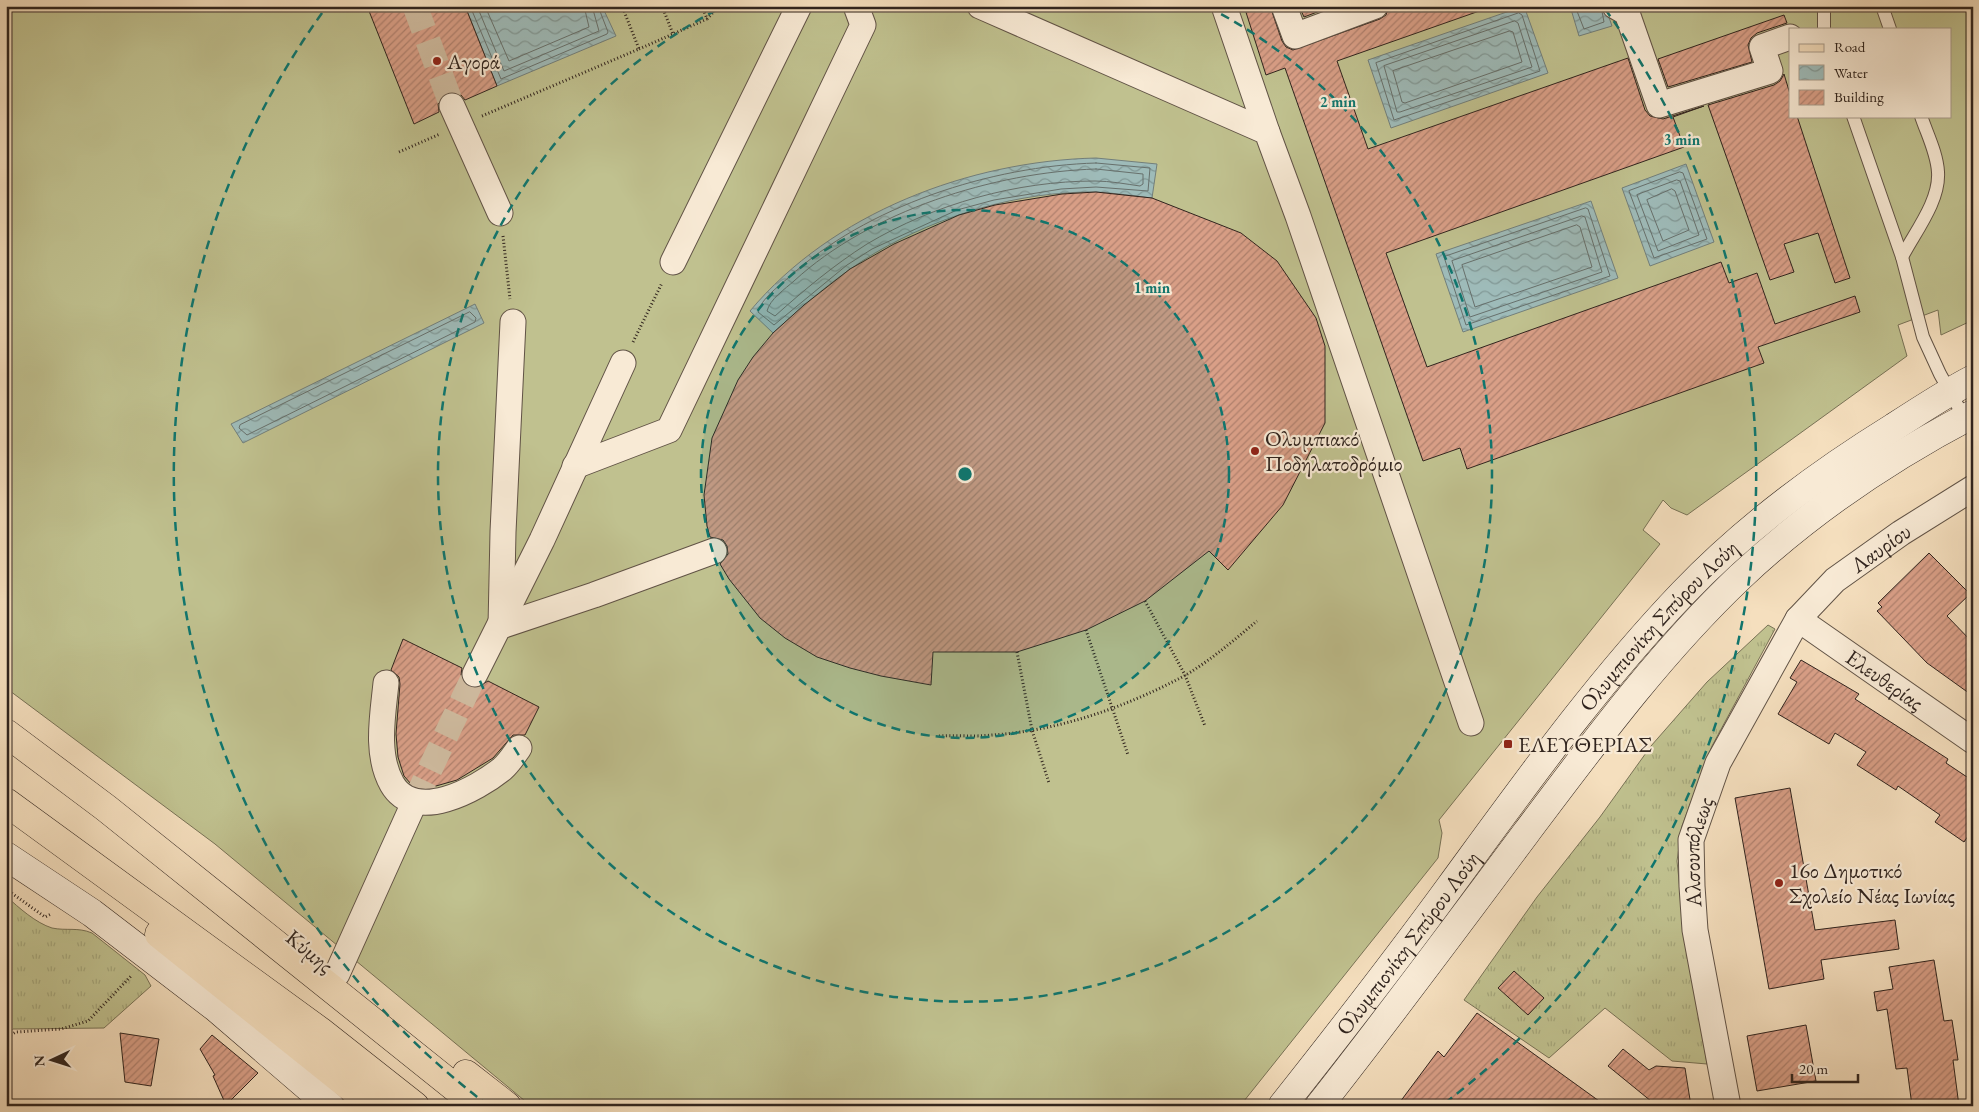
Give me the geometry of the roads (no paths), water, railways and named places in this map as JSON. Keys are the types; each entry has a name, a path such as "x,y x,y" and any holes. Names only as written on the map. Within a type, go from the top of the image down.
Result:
{"main road":[{"name":"Ολυμπιονίκη Σπύρου Λούη","path":"1282,1106 1378,985 1556,743 1682,593 1755,526 1792,496 1867,444 1961,385"},
{"name":"Ολυμπιονίκη Σπύρου Λούη","path":"1319,1106 1404,998 1611,719 1705,612 1740,577 1810,518 1884,467 1969,416"},
{"name":"Κύμης","path":"6,733 106,808 478,1106"},
{"path":"6,802 320,1031 415,1106"},
{"name":"Κύμης","path":"106,808 158,835 238,890 337,974 507,1106"},
{"path":"6,856 92,913 149,956 216,1008 330,1106"},
{"path":"132,893 160,936 374,1106"},
{"path":"320,1064 352,1106"}],"street":[{"path":"673,262 800,6"},
{"path":"575,466 669,430 863,25 856,6"},
{"path":"980,6 1267,132"},
{"path":"1224,6 1298,216 1471,723"},
{"path":"1284,6 1295,36 1375,6"},
{"path":"1615,6 1627,13 1660,105 1770,71 1762,48 1789,37"},
{"path":"456,116 500,213"},
{"path":"501,626 513,322"},
{"path":"475,674 501,626 622,362"},
{"name":"Λαυρίου","path":"1798,619 1834,580 1973,488"},
{"path":"501,626 594,595 714,551"},
{"name":"Ελευθερίας","path":"1798,619 1973,741"},
{"name":"Αλσουπόλεως","path":"1728,1106 1695,930 1691,840 1718,763 1798,619"},
{"path":"386,683 381,734 385,761 392,784 414,803 451,798 478,786 504,767 519,748"},
{"path":"337,974 414,803"}],"lane":[{"path":"1824,6 1824,28"},
{"path":"1882,6 1890,28"},
{"path":"1854,118 1902,257 1920,330 1961,385 1969,416"},
{"path":"1902,257 1932,200 1937,186 1938,171 1936,157 1922,118"}],"water":[{"path":"465,6 602,6 616,36 497,86"},
{"path":"1524,6 1548,73 1391,128 1368,60"},
{"path":"1570,6 1605,6 1612,26 1579,36"},
{"path":"1096,158 1157,164 1152,198 1096,192 1067,193 1010,201 981,208 926,227 875,253 835,280 773,333 750,311 783,276 821,246 862,220 906,199 952,182 1000,169 1048,161"},
{"path":"1686,164 1714,242 1650,266 1622,188"},
{"path":"1591,201 1618,278 1463,332 1436,254"},
{"path":"475,304 484,323 243,443 231,424"}],"tunnel":[{"path":"415,6 452,106"},
{"path":"414,803 475,674"}],"place":[{"name":"Αγορά","path":"437,61"},
{"name":"Ολυμπιακό Ποδηλατοδρόμιο","path":"1255,451"},
{"name":"ΕΛΕΥΘΕΡΙΑΣ","path":"1508,744"},
{"name":"16ο Δημοτικό Σχολείο Νέας Ιωνίας","path":"1779,883"}]}
